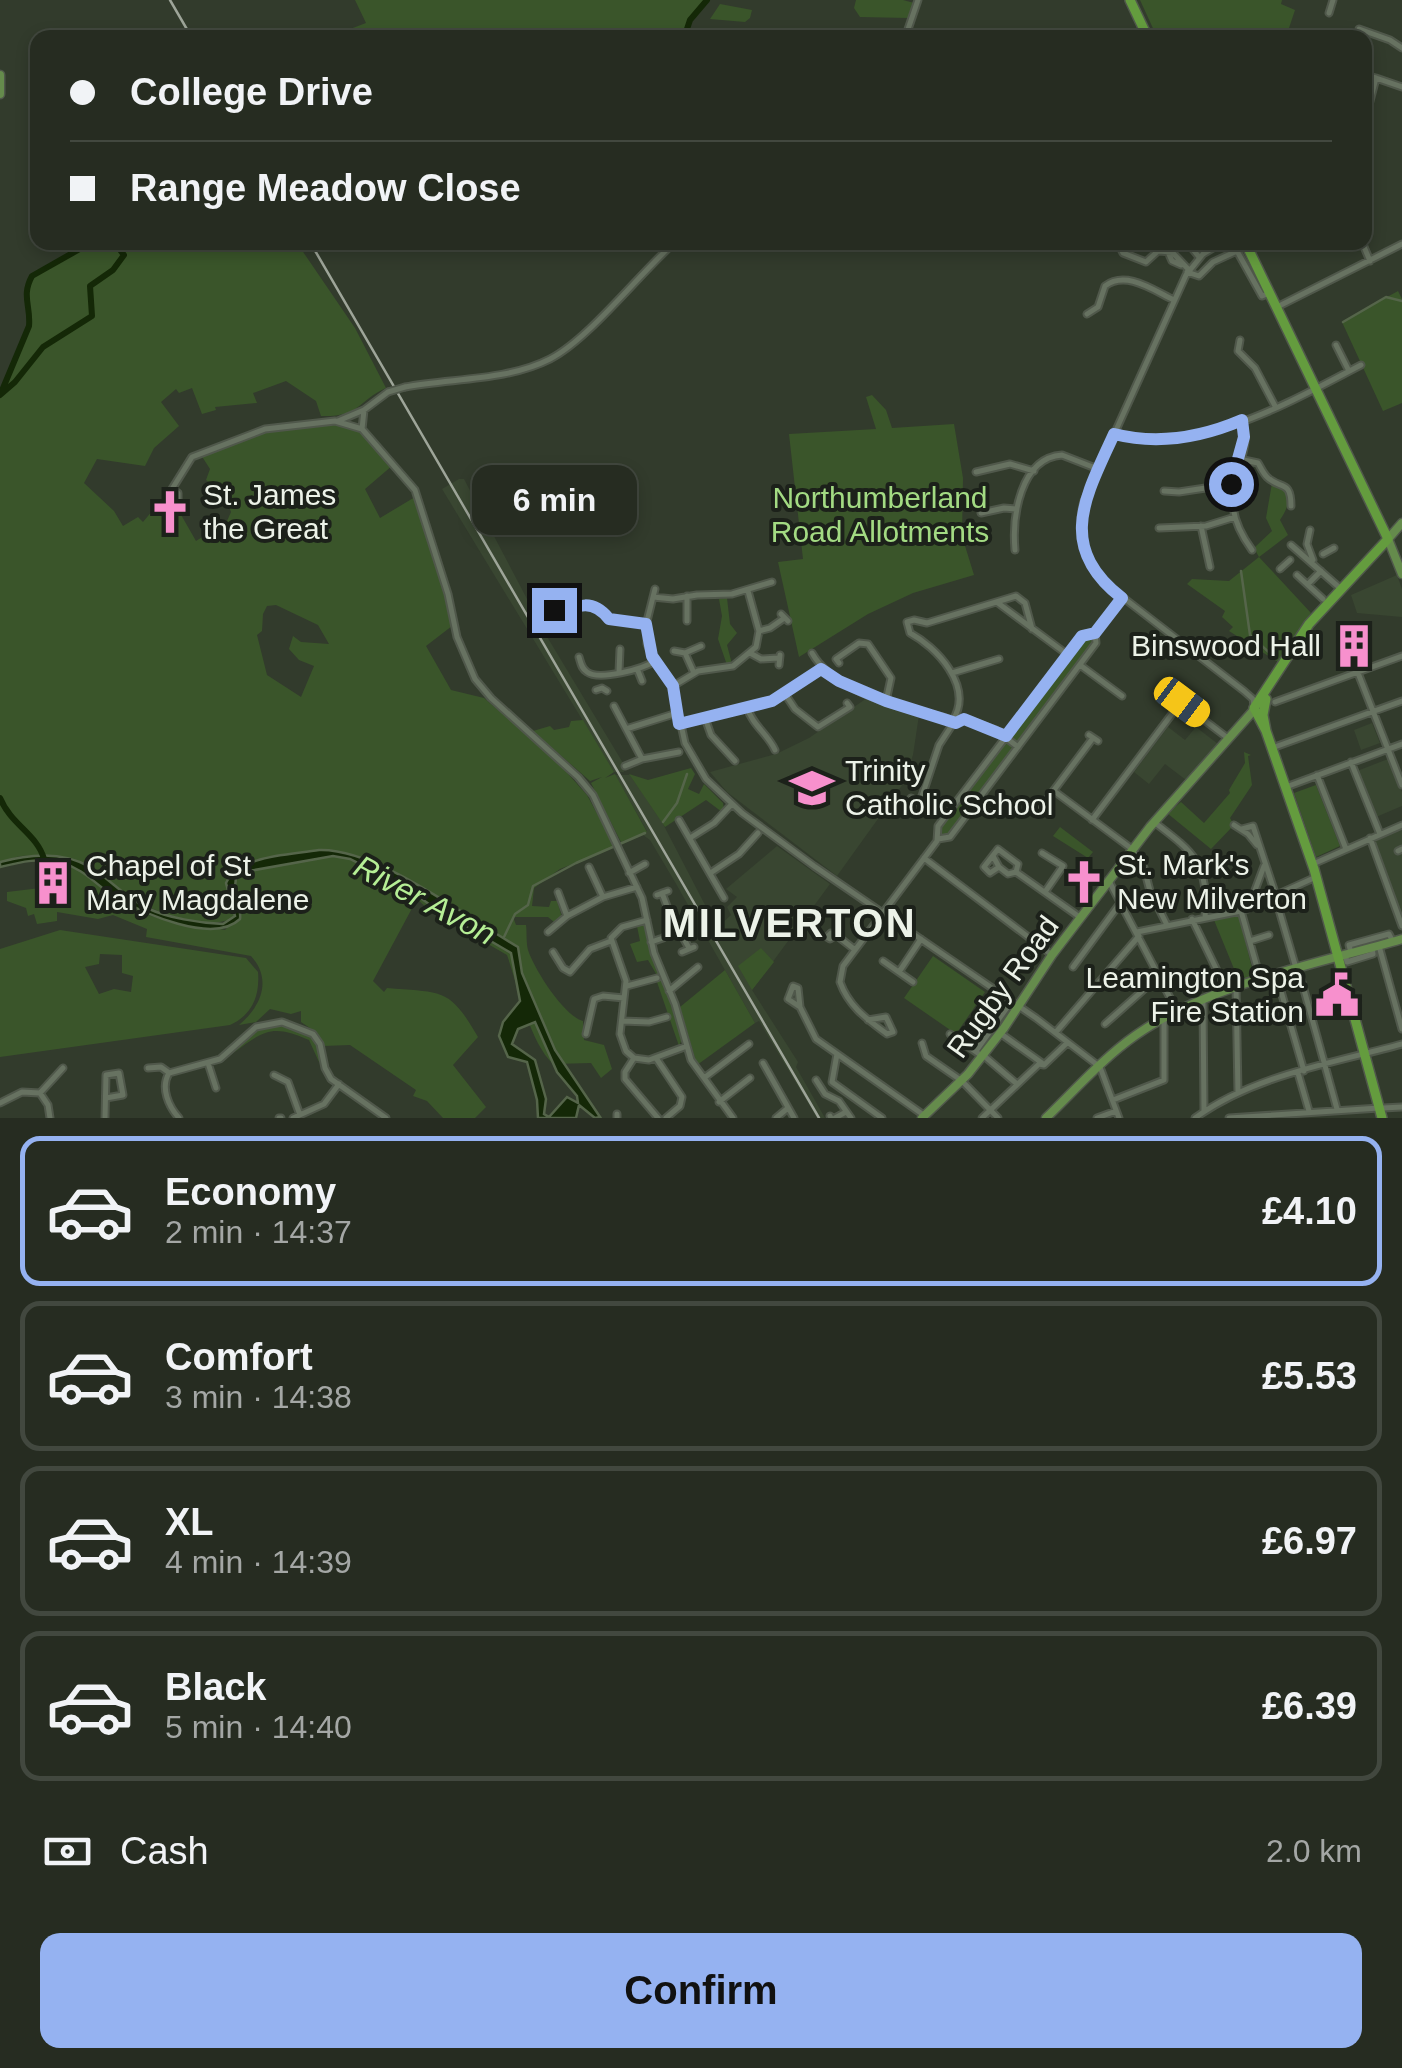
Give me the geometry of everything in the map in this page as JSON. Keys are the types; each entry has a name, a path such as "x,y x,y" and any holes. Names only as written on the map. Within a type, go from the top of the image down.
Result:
{"highway":[{"path":"1130,0 1144,30"},
{"path":"1249,250 1388,539 1302,633 1259,707 1345,955 1382,1113"}],"main road":[{"path":"0,75 0,94"},
{"path":"1402,523 1388,539 1402,574"},
{"name":"Rugby Road","path":"924,1117 962,1081 1000,1033 1015,1004 1154,822 1259,707"},
{"path":"1046,1118 1135,1035 1164,1019 1260,978 1398,940"}],"street":[{"path":"908,30 918,0"},
{"path":"1329,13 1330,3"},
{"path":"1358,28 1363,30"},
{"path":"1372,33 1402,48"},
{"path":"1372,77 1402,87"},
{"path":"1372,93 1376,78"},
{"path":"1277,307 1402,244"},
{"path":"172,489 188,460 205,450 272,427 335,421 404,387 509,372 550,360 574,342 667,250"},
{"path":"1122,250 1143,262 1158,251 1168,252 1199,276 1214,262 1237,251 1262,296 1270,293"},
{"path":"1193,250 1200,257"},
{"path":"1211,250 1188,271 1098,469 1081,511 1084,548 1097,575 1122,598 1244,691 1259,707"},
{"path":"1365,250 1370,261"},
{"path":"1092,315 1104,287 1118,278 1174,300"},
{"path":"1240,340 1238,351 1255,368 1275,406"},
{"path":"1336,345 1349,371"},
{"path":"1114,434 1174,439 1202,434 1275,406 1360,365"},
{"path":"364,410 362,429 416,490 457,637 476,680 587,786 637,888 687,1046 703,1078 733,1118"},
{"path":"1242,420 1244,433 1232,484 1235,518 1252,545"},
{"path":"335,421 362,429"},
{"path":"1006,544 1014,547 1016,509 1034,471 1044,460 1058,454 1098,469"},
{"path":"1239,460 1258,463 1268,478 1286,487 1293,502"},
{"path":"979,468 1010,464 1034,471"},
{"path":"1167,494 1232,484"},
{"path":"985,510 1016,509"},
{"path":"1162,531 1235,518"},
{"path":"1201,526 1213,564"},
{"path":"1310,530 1308,544 1321,571 1341,589"},
{"path":"1290,561 1291,545"},
{"path":"1279,558 1315,558 1334,548"},
{"path":"1308,584 1321,571"},
{"path":"1298,575 1323,600"},
{"path":"652,597 673,599 748,590 766,582"},
{"path":"655,589 646,624 647,644 673,686 679,724 697,767 732,804 1100,1066 1117,1114 1097,1118"},
{"path":"673,686 694,673 728,668 758,643 759,631 748,590"},
{"path":"687,596 690,618"},
{"path":"911,798 918,802 922,796 939,745 955,718 952,674 940,655 924,638 911,635 906,624 914,620 927,623 1019,597 1025,603 1032,629"},
{"path":"938,838 950,836 1096,643 1095,633 1122,598"},
{"path":"996,602 1068,655"},
{"path":"556,615 589,605 605,607 609,619 646,624"},
{"path":"759,631 784,618"},
{"path":"924,638 927,623"},
{"path":"868,1020 886,1017 893,1032 886,1034 868,1020 853,1007 840,982 841,969 924,858 938,838 938,826 1006,736 1084,634 1095,633"},
{"path":"839,664 836,659 859,644 868,644 891,678 886,701"},
{"path":"674,652 685,653 701,646"},
{"path":"588,653 577,656 587,673 601,675 638,671 655,661"},
{"path":"685,653 694,673"},
{"path":"750,653 762,660 779,659"},
{"path":"812,653 821,669 839,681 886,701 964,719 1006,736 1018,746"},
{"path":"618,654 619,672"},
{"path":"1275,702 1402,656"},
{"path":"952,674 1000,659"},
{"path":"1080,665 1122,697"},
{"path":"679,724 747,708 785,694 821,669"},
{"path":"638,671 642,682"},
{"path":"1358,672 1402,785"},
{"path":"601,675 602,689"},
{"path":"1161,687 1229,739"},
{"path":"1244,691 1259,707"},
{"path":"785,694 793,707 816,726 850,707 847,703"},
{"path":"1269,739 1402,700"},
{"path":"1092,820 1182,702"},
{"path":"614,706 642,759"},
{"path":"747,708 752,721 775,750"},
{"path":"626,730 677,713"},
{"path":"705,718 711,735 735,761"},
{"path":"1036,814 1093,738"},
{"path":"1286,787 1402,744"},
{"path":"624,766 679,752"},
{"path":"1351,762 1380,834"},
{"path":"1317,775 1346,849"},
{"path":"1054,791 1134,851 1168,924"},
{"path":"690,838 714,823 732,804"},
{"path":"679,820 724,898"},
{"path":"1154,822 1202,867 1206,892 1204,918"},
{"path":"1312,864 1402,824"},
{"path":"1234,826 1259,847 1338,1110"},
{"path":"712,872 739,854 758,833"},
{"path":"1367,840 1402,926"},
{"path":"999,868 991,873 984,864 996,850 1003,850 1016,860 1016,872"},
{"path":"1042,852 1063,866 1044,892"},
{"path":"993,856 999,868 1008,874 1016,872 1082,918"},
{"path":"924,858 1052,955"},
{"path":"630,872 642,863"},
{"path":"1260,978 1244,910 1264,863"},
{"path":"593,870 602,897"},
{"path":"1055,1033 1138,934 1168,924 1244,910 1316,876"},
{"path":"1110,884 1178,1013"},
{"path":"550,927 602,897 637,888"},
{"path":"662,893 692,947 682,952"},
{"path":"556,896 567,916"},
{"path":"1074,967 1122,902"},
{"path":"556,954 563,968 570,972 590,948 611,942 620,928 647,920"},
{"path":"1192,920 1231,989 1238,1093"},
{"path":"651,942 664,938 678,926"},
{"path":"1345,955 1349,945 1389,934 1398,940"},
{"path":"1250,940 1268,935"},
{"path":"836,936 855,950"},
{"path":"898,972 921,939"},
{"path":"611,942 626,986 622,1044 634,1058"},
{"path":"1375,947 1402,1029"},
{"path":"887,961 913,982"},
{"path":"670,990 695,968"},
{"path":"1276,974 1308,1111"},
{"path":"1105,1024 1110,1015 1159,976"},
{"path":"626,986 654,977"},
{"path":"586,1034 585,1024 595,998 625,998"},
{"path":"1200,1116 1203,1002"},
{"path":"980,1054 1015,1004"},
{"path":"800,1007 812,1035 924,1117"},
{"path":"622,1021 650,1022 664,1016"},
{"path":"1113,1100 1164,1080 1164,1019"},
{"path":"179,1118 165,1086 168,1074 177,1068 208,1064 227,1054 256,1027 282,1022 315,1036 326,1071 386,1118"},
{"path":"1000,1033 1042,1063"},
{"path":"950,1034 1017,1084"},
{"path":"982,1118 1067,1043"},
{"path":"703,1078 749,1044"},
{"path":"1200,1116 1238,1093 1402,1044"},
{"path":"933,1046 923,1045 926,1056 962,1081 998,1118"},
{"path":"658,1118 621,1072 634,1058 656,1058 687,1046"},
{"path":"838,1054 832,1082 882,1118"},
{"path":"656,1058 682,1098 680,1106 666,1118"},
{"path":"208,1064 216,1088"},
{"path":"763,1067 794,1118"},
{"path":"40,1094 63,1068"},
{"path":"148,1068 162,1068 168,1074"},
{"path":"105,1118 106,1075 120,1073 123,1095 106,1098"},
{"path":"274,1075 288,1082 296,1117 324,1104 339,1084"},
{"path":"719,1102 750,1078"},
{"path":"810,1088 817,1082 852,1118"},
{"path":"0,1103 5,1095 40,1094 48,1104 50,1118"},
{"path":"1229,1118 1338,1110 1382,1113 1402,1107"},
{"path":"776,1118 788,1108"},
{"path":"832,1117 846,1112"}],"shaded area":[{"path":"464,479 546,635 623,763 624,772 614,772 442,489"},
{"path":"1397,575 1402,589 1402,617 1357,613 1351,595"},
{"name":"Trinity Catholic School","path":"867,698 919,715 913,755 903,784 837,876 727,792 710,772 776,754 809,738"},
{"path":"1372,723 1380,743 1361,750 1354,730"},
{"path":"1168,727 1185,740 1196,727 1218,744 1186,780 1165,764 1149,784 1134,772"},
{"path":"1388,759 1402,792 1402,806 1376,817 1357,771"},
{"path":"615,775 630,775 662,822 717,928 731,915 727,907 737,897 726,889 777,846 830,884 752,990 798,1062 796,1067 825,1118 817,1118 759,1021 755,1023 650,840 643,835 647,831"},
{"path":"1402,830 1402,919 1375,841"}],"green space":[{"path":"355,0 707,0 686,30 348,30 366,23"},
{"path":"856,0 914,3 909,18 860,17 854,8"},
{"path":"1140,0 1282,0 1281,4 1295,10 1288,30 1154,30"},
{"path":"720,4 752,10 750,18 745,22 710,19"},
{"path":"79,250 302,250 355,328 386,388 351,411 334,416 321,416 316,401 286,381 253,393 257,403 215,407 216,410 202,414 192,388 179,393 176,389 161,402 179,426 154,448 145,466 97,459 84,483 114,511 123,526 138,517 143,522 168,492 196,541 227,521 231,512 225,496 206,480 210,469 201,455 281,429 325,423 345,425 360,432 393,465 365,489 380,518 415,497 452,626 426,646 451,690 484,698 552,756 587,795 615,847 560,869 534,888 532,906 549,907 551,901 557,901 562,917 554,922 548,917 513,917 516,925 526,925 528,950 543,979 567,1010 583,1021 584,1040 604,1045 612,1069 601,1078 591,1063 553,1064 531,1028 507,955 417,899 373,981 384,992 387,988 443,996 459,1009 478,1037 453,1065 486,1107 475,1118 443,1118 427,1101 413,1096 416,1090 350,1045 323,1046 316,1032 301,1022 301,1011 291,1014 270,1009 256,1022 239,1025 254,1009 262,992 261,974 251,956 146,937 147,929 113,915 98,919 57,912 57,921 37,924 34,914 28,916 26,908 7,901 7,892 49,887 57,891 64,884 46,861 74,868 135,909 157,918 225,930 237,917 234,908 235,916 209,923 174,916 125,895 90,868 67,861 28,856 0,862 0,394 29,326 32,276","holes":["276,605 318,625 329,644 301,642 293,636 289,649 299,660 314,666 301,697 267,675 257,635 262,631 267,606"]},
{"path":"1398,291 1402,299 1402,403 1383,411 1342,322"},
{"name":"Northumberland Road Allotments","path":"872,395 886,410 892,428 954,424 963,478 962,536 974,575 913,593 868,614 799,657 778,562 803,559 789,434 876,429 866,397"},
{"path":"1272,483 1287,494 1280,520 1288,535 1259,557 1254,548 1272,531 1266,518"},
{"path":"1259,557 1311,613 1278,662 1229,631 1233,627 1222,617 1225,611 1187,584 1192,579 1229,581"},
{"path":"727,598 730,624 737,633 727,645 732,664 727,665 718,639 722,616 719,599"},
{"path":"1085,636 1093,636 1095,642 1017,742 1010,735"},
{"path":"583,720 614,772 605,778 615,774 647,832 621,842 591,783 602,777 590,781 533,731 550,726 554,730 569,727 571,721"},
{"path":"1008,741 1013,750 948,836 941,837 939,828"},
{"path":"1244,752 1251,755 1248,756 1252,785 1230,818 1234,825 1211,849 1167,813 1181,802 1204,823 1230,793 1245,763"},
{"path":"691,768 695,774 688,789 699,794 704,784 724,809 722,812 706,800 665,827 629,774 648,780"},
{"path":"1316,785 1340,846 1316,857 1294,793"},
{"path":"1060,827 1093,852 1088,858 1053,836"},
{"path":"1239,916 1254,976 1239,981 1214,920"},
{"path":"637,926 646,930 682,1039 679,1046 658,977 648,960 637,962 630,944 640,941"},
{"path":"60,930 246,958 258,972 258,989 249,1010 230,1025 0,1057 0,949","holes":["100,954 122,955 122,973 133,976 131,992 114,989 99,994 85,967 99,964"]},
{"path":"761,948 774,962 752,990 738,966"},
{"path":"933,956 985,992 956,1034 904,998"},
{"path":"725,970 755,1023 697,1065 680,1007"},
{"path":"279,1024 313,1036 322,1061 319,1062 309,1040 277,1031 262,1034 235,1052 254,1031"}],"water":[{"path":"319,850 342,852 394,872 518,947 522,973 555,1050 600,1117 595,1118 579,1105 576,1118 538,1118 527,1062 508,1057 499,1036 503,1022 520,1001 511,953 405,887 350,859 333,856 238,873 235,885 240,919 213,929 178,924 143,911 62,863 39,860 0,867 0,862 22,857 69,858 90,867 147,908 164,915 223,924 235,916 226,883 242,867 280,855","holes":["535,1022 557,1072 577,1096 578,1103 567,1097 549,1117 544,1114 546,1099 535,1060 512,1044 518,1029"]}],"waterway":[{"name":"River Avon","path":"687,30 707,0"},
{"name":"River Avon","path":"1,393 29,326 27,295 32,276 78,250"},
{"name":"River Avon","path":"0,395 43,347 92,316 90,286 113,270 124,255 120,250"},
{"path":"1343,322 1386,297 1402,301"},
{"path":"1241,571 1250,635 1274,657"},
{"path":"663,822 677,803 687,774"},
{"path":"0,798 44,859"},
{"path":"504,937 515,914 528,905 533,886 645,833"}],"railway":[{"path":"170,0 187,30"},
{"path":"315,250 819,1118"}],"place":[{"name":"St. James the Great","path":"170,512"},
{"name":"Binswood Hall","path":"1354,646"},
{"name":"Trinity Catholic School","path":"812,788"},
{"name":"St. Mark's New Milverton","path":"1084,882"},
{"name":"Chapel of St Mary Magdalene","path":"53,883"},
{"name":"Leamington Spa Fire Station","path":"1337,995"}],"district":[{"name":"MILVERTON","path":"790,923"}],"route":[{"path":"554,610 556,615 594,605 602,608 609,619 646,624 652,656 669,677 675,692 679,724 772,701 821,669 893,704 956,723 972,721 1006,736 1082,636 1095,633 1122,598 1090,565 1081,529 1084,501 1114,434 1174,439 1242,420 1244,437 1231,484"}]}
